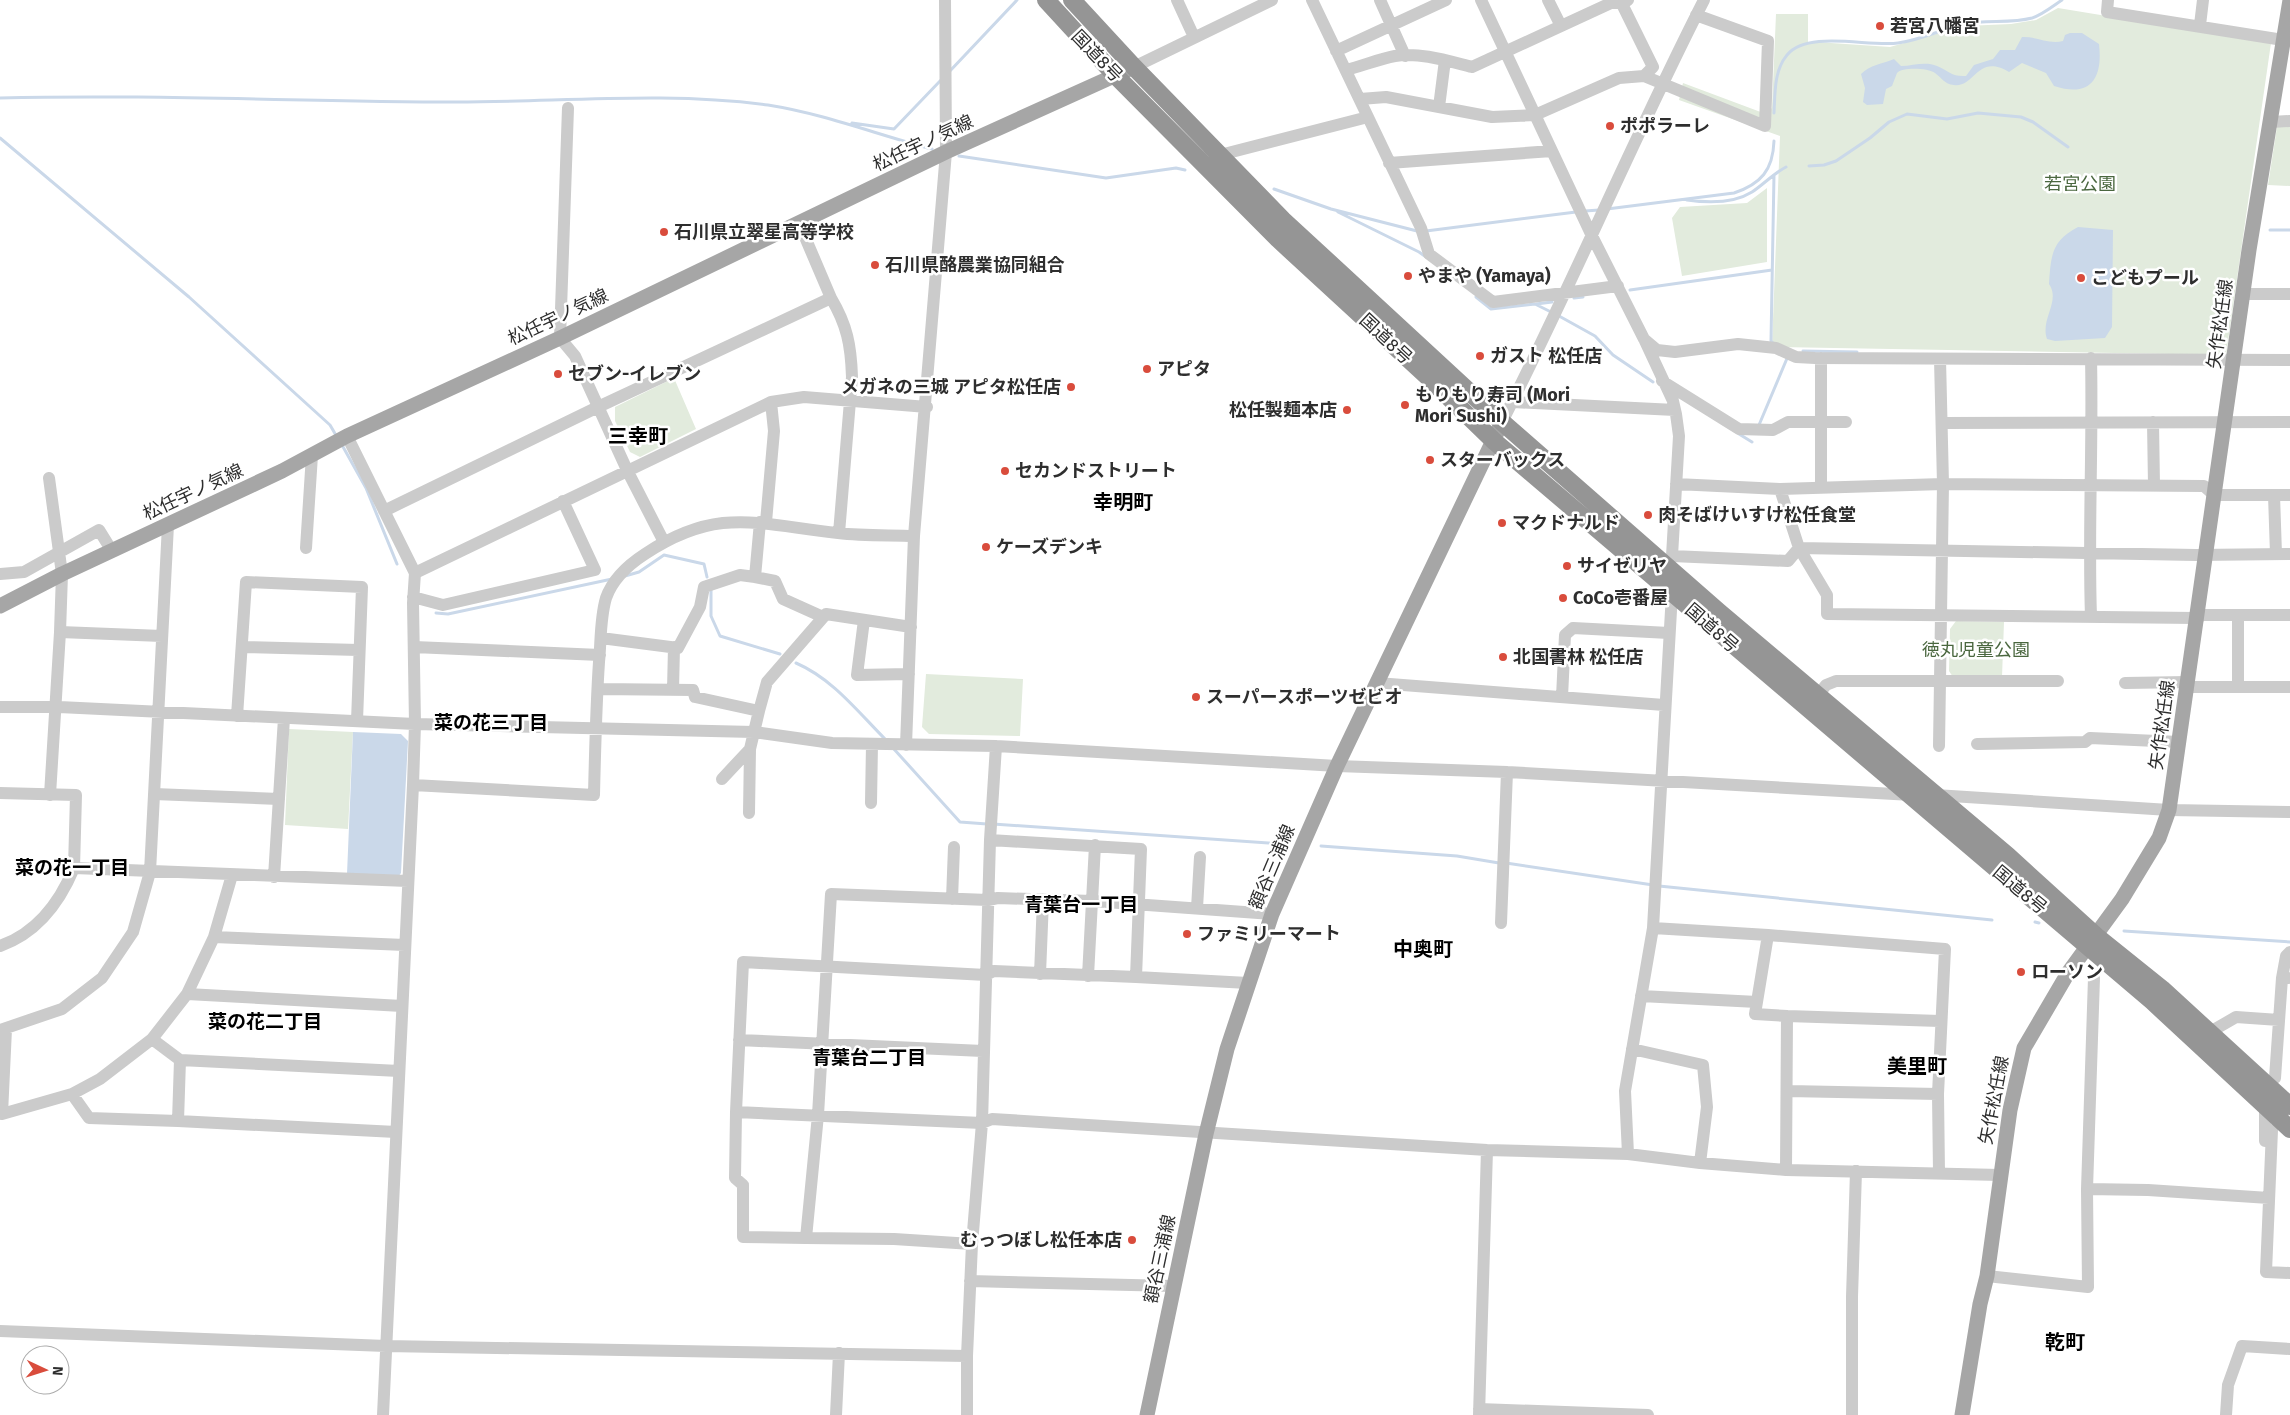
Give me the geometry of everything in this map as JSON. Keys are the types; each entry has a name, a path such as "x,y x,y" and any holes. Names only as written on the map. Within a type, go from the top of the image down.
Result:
{"highway":[{"name":"国道8号","path":"1046,0 1116,75 1278,239 1430,379 1495,442 1910,795 2092,941 2162,989 2290,1106"},
{"name":"国道8号","path":"1072,0 1134,67 1284,220 1502,422 1668,561 1818,695 1936,795 2092,941 2152,1001 2290,1129"}],"main road":[{"name":"矢作松任線","path":"1962,1415 1980,1304 1987,1276 2010,1110 2024,1048 2068,973 2092,941 2160,838 2169,810 2243,294 2290,0"},
{"name":"松任宇ノ気線","path":"0,606 62,574 168,525 340,440 560,338 946,152 1134,67"},
{"name":"額谷三浦線","path":"1147,1415 1206,1134 1227,1049 1272,914 1337,766 1495,442 1502,422"}],"street":[{"path":"903,745 909,674 914,536 946,152 945,0"},
{"path":"1178,0 1194,37"},
{"path":"1134,67 1194,37 1248,5 1272,0"},
{"path":"1312,0 1423,233 1429,254 1493,302 1618,286"},
{"path":"1380,0 1405,56"},
{"path":"1336,51 1446,0"},
{"path":"1481,0 1581,214 1644,339 1675,410 1679,436 1668,561 1788,560 1799,548 2290,554"},
{"path":"1548,0 1561,26"},
{"path":"1502,422 1556,314 1591,234 1608,203 1704,0"},
{"path":"2108,0 2107,12 2200,25 2283,40"},
{"path":"2200,25 2203,0"},
{"path":"1346,70 1394,56 1445,60 1472,67 1613,2 1625,2 1653,67 1644,76"},
{"path":"1360,99 1386,97 1492,117 1536,115 1620,78 1644,76 1765,126 1768,41 1696,16"},
{"path":"1440,107 1445,60"},
{"path":"568,108 560,338 574,356 627,470 664,542"},
{"path":"1220,155 1368,117"},
{"path":"2271,122 2290,121"},
{"path":"1389,163 1552,151"},
{"path":"798,223 831,298 844,320 851,351 852,377 839,533"},
{"path":"2243,294 2290,294"},
{"path":"384,511 598,407 831,298"},
{"path":"1644,339 1657,350 1675,352 1738,344 1776,348 1796,357 1821,358 2290,360"},
{"path":"1821,358 1821,488"},
{"path":"2091,358 2092,422 2088,552 2091,616"},
{"path":"1939,746 1943,484 1940,359"},
{"path":"1662,381 1739,429 1773,430 1788,422 1846,422"},
{"path":"415,573 771,402 804,397 926,407"},
{"path":"755,577 774,431 771,402"},
{"path":"1513,402 1675,410"},
{"path":"2153,422 2154,486"},
{"path":"1943,423 2290,422"},
{"path":"340,440 384,511 415,573 413,597 415,724 413,785 383,1415"},
{"path":"306,548 312,455"},
{"path":"49,478 62,574 50,794"},
{"path":"1676,484 1780,489 1943,484 2204,486 2214,495 2290,495"},
{"path":"1780,489 1799,548 1827,594 1827,614 2196,618 2203,615 2290,615"},
{"path":"2274,495 2276,554"},
{"path":"413,597 443,605 595,570 563,501"},
{"path":"413,785 594,795 595,728 601,638 606,598 619,575 628,565 664,542 710,524 740,521 763,522 839,533 914,536"},
{"path":"168,525 150,872 133,932 102,978 62,1009 3,1030 2,1114 72,1094 100,1080 152,1039 187,994 214,937 232,875"},
{"path":"0,574 24,572 99,530 112,551"},
{"path":"24,572 32,590"},
{"path":"601,638 678,648 700,607 704,587 740,575 775,582 783,599 823,617"},
{"path":"238,716 246,582 362,587 357,721"},
{"path":"1628,1154 1625,1092 1652,928 1672,593"},
{"path":"749,813 750,749 767,682 823,617 826,614 911,627"},
{"path":"2238,615 2238,687"},
{"path":"864,620 852,675 909,674"},
{"path":"1562,697 1566,635 1573,628 1669,633"},
{"path":"60,632 162,636"},
{"path":"242,647 359,650"},
{"path":"414,647 600,656"},
{"path":"673,690 674,647"},
{"path":"1818,695 1826,685 1836,681 2058,682"},
{"path":"1377,683 1664,705"},
{"path":"2125,683 2290,687"},
{"path":"598,690 693,690 695,697 759,711"},
{"path":"0,707 415,724 754,732 832,743 996,746 1337,766 1507,772 1936,795 2169,810 2290,812"},
{"path":"274,877 284,718"},
{"path":"1977,744 2085,742 2090,738 2179,742"},
{"path":"871,803 878,744"},
{"path":"968,1415 967,1356 970,1281 982,1123 988,900 996,746"},
{"path":"722,779 750,749"},
{"path":"1501,922 1507,772"},
{"path":"0,793 76,795 74,868 66,886 43,920 23,936 0,946"},
{"path":"154,794 279,798"},
{"path":"991,830 1095,846 1141,849 1136,978"},
{"path":"1088,976 1095,846"},
{"path":"952,899 954,847"},
{"path":"1197,908 1200,857"},
{"path":"74,868 408,881"},
{"path":"806,1238 818,1115 831,894 988,900 998,898 1092,901 1272,914"},
{"path":"1040,974 1043,900"},
{"path":"1652,928 1945,949 1940,1021 1938,1094 1939,1173"},
{"path":"1768,935 1755,1014 1940,1021"},
{"path":"214,937 405,945"},
{"path":"2275,1078 2279,1020 2286,978 2286,956 2290,952"},
{"path":"972,1244 894,1239 742,1237 743,1185 735,1178 743,962 986,975 994,971 1248,983"},
{"path":"1987,1276 2088,1287 2087,1189 2094,978"},
{"path":"187,994 402,1006"},
{"path":"1641,996 1757,1002"},
{"path":"1786,1170 1787,1016"},
{"path":"2210,1032 2236,1017 2279,1020"},
{"path":"152,1039 180,1060 399,1070"},
{"path":"739,1040 983,1051"},
{"path":"1632,1049 1703,1065 1707,1107 1700,1163"},
{"path":"178,1121 180,1060"},
{"path":"1788,1091 1938,1094"},
{"path":"72,1094 89,1118 396,1132"},
{"path":"2265,1106 2265,1166 2270,1176"},
{"path":"736,1112 982,1123 992,1119 1206,1134 1487,1150 1628,1154 1700,1163 1786,1170 1856,1170 2000,1175"},
{"path":"2272,1130 2266,1272 2290,1274"},
{"path":"1487,1150 1479,1412 1648,1415"},
{"path":"1852,1415 1852,1297 1856,1170"},
{"path":"2087,1189 2148,1190 2269,1198"},
{"path":"970,1281 1173,1286"},
{"path":"0,1331 386,1346 967,1356"},
{"path":"2226,1415 2228,1385 2242,1346 2290,1349"},
{"path":"836,1415 839,1353"}],"green space":[{"name":"若宮公園","path":"2058,8 2271,43 2226,355 1772,347 1780,136 1679,100 1683,83 1766,114 1772,108 1776,14 1808,14 1808,44 1816,42 1890,47 1965,26 2011,24 2036,20"},
{"path":"2277,127 2290,127 2290,186 2268,185"},
{"path":"1767,188 1767,262 1682,276 1672,218 1680,207 1747,203"},
{"path":"674,378 696,429 640,457 630,452 615,421 615,407"},
{"name":"徳丸児童公園","path":"1956,621 2004,622 2002,677 1953,677 1949,671 1950,629"},
{"path":"926,674 1023,679 1020,736 929,734 922,727"},
{"path":"289,729 353,732 348,829 285,825"}],"water":[{"path":"2082,33 2099,44 2099,67 2092,82 2086,87 2067,89 2054,86 2046,73 2022,63 2009,72 1990,66 1977,72 1961,85 1945,82 1932,71 1909,69 1897,73 1892,86 1886,89 1883,104 1867,105 1863,102 1865,88 1861,74 1872,67 1894,59 1901,66 1932,65 1954,75 1966,76 1974,65 1993,59 2000,50 2015,50 2022,37 2058,42 2063,41 2065,35"},
{"name":"こどもプール","path":"2078,227 2113,230 2112,327 2105,338 2055,341 2047,339 2046,332 2046,324 2053,297 2049,284 2052,257 2057,244 2062,238"},
{"path":"353,732 401,734 408,741 401,873 398,877 347,874"}],"waterway":[{"path":"949,72 1017,0"},
{"path":"1774,113 1777,75 1787,55 1797,47 1823,41 1885,44 1907,42 1964,24 2032,18 2044,13 2062,0"},
{"path":"852,123 894,129 941,80"},
{"path":"0,98 115,97 400,102 496,102 652,98 730,101 789,109 831,119 932,149"},
{"path":"1809,166 1824,165 1836,161 1870,138 1889,122 1907,114 1947,119 1978,113 2021,117 2033,122 2068,147"},
{"path":"0,138 189,297 330,425 337,437"},
{"path":"1607,209 1734,193 1752,185 1764,174 1771,160 1774,141"},
{"path":"959,156 1106,178 1176,168 1185,170"},
{"path":"1687,200 1712,202 1737,199 1752,192 1786,167"},
{"path":"1774,175 1771,341 1774,344"},
{"path":"1274,189 1331,209 1417,231"},
{"path":"1585,211 1599,210"},
{"path":"1338,212 1426,257"},
{"path":"1426,231 1576,212"},
{"path":"2270,230 2290,230"},
{"path":"1630,290 1772,270"},
{"path":"1476,297 1491,309 1535,304 1553,313"},
{"path":"1574,298 1583,297"},
{"path":"1536,304 1552,302"},
{"path":"1559,316 1595,336 1613,355 1653,382"},
{"path":"1803,351 1857,352"},
{"path":"1759,425 1788,356"},
{"path":"1739,434 1752,442"},
{"path":"342,445 366,488 397,564"},
{"path":"625,576 639,572 664,555 704,564 707,577"},
{"path":"436,613 448,614 612,579"},
{"path":"711,589 711,616 720,636 780,654"},
{"path":"796,663 822,678 833,687 886,740"},
{"path":"893,748 960,822 987,824"},
{"path":"993,824 1282,844"},
{"path":"1321,846 1457,856 1499,863"},
{"path":"1506,863 1653,885"},
{"path":"1659,886 1992,920"},
{"path":"2035,922 2039,923"},
{"path":"2124,931 2290,942"}],"place":[{"name":"若宮八幡宮","path":"1880,26"},
{"name":"ポポラーレ","path":"1610,126"},
{"name":"石川県立翠星高等学校","path":"664,232"},
{"name":"石川県酪農業協同組合","path":"875,265"},
{"name":"やまや (Yamaya)","path":"1408,276"},
{"name":"こどもプール","path":"2081,278"},
{"name":"ガスト 松任店","path":"1480,356"},
{"name":"アピタ","path":"1147,369"},
{"name":"セブン-イレブン","path":"558,374"},
{"name":"メガネの三城 アピタ松任店","path":"1071,387"},
{"name":"もりもり寿司 (Mori Mori Sushi)","path":"1405,405"},
{"name":"松任製麺本店","path":"1347,410"},
{"name":"スターバックス","path":"1430,460"},
{"name":"セカンドストリート","path":"1005,471"},
{"name":"肉そばけいすけ松任食堂","path":"1648,515"},
{"name":"マクドナルド","path":"1502,523"},
{"name":"ケーズデンキ","path":"986,547"},
{"name":"サイゼリヤ","path":"1567,566"},
{"name":"CoCo壱番屋","path":"1563,598"},
{"name":"北国書林 松任店","path":"1503,657"},
{"name":"スーパースポーツゼビオ","path":"1196,697"},
{"name":"ファミリーマート","path":"1187,934"},
{"name":"ローソン","path":"2021,972"},
{"name":"むっつぼし松任本店","path":"1132,1240"}],"district":[{"name":"三幸町","path":"638,436"},
{"name":"幸明町","path":"1123,502"},
{"name":"菜の花三丁目","path":"491,722"},
{"name":"菜の花一丁目","path":"72,867"},
{"name":"青葉台一丁目","path":"1081,904"},
{"name":"中奥町","path":"1423,949"},
{"name":"菜の花二丁目","path":"265,1021"},
{"name":"青葉台二丁目","path":"869,1057"},
{"name":"美里町","path":"1917,1066"},
{"name":"乾町","path":"2065,1342"}]}
